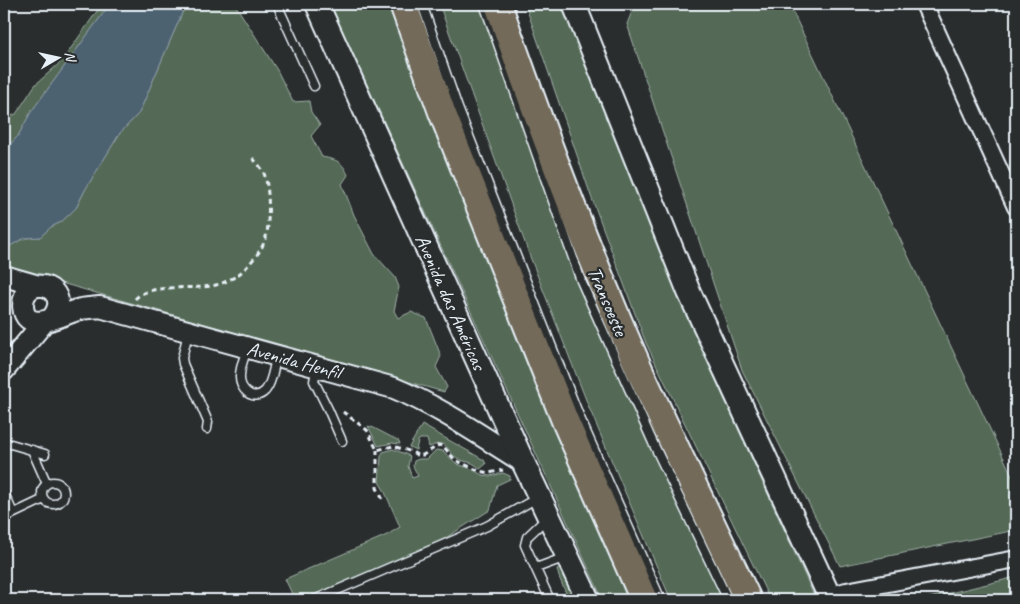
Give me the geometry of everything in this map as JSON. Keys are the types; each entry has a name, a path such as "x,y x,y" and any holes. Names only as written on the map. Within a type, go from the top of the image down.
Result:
{"highway":[{"path":"403,4 442,112 559,404 640,596"},
{"path":"498,4 529,91 601,278 641,371 748,600"}],"main road":[{"name":"Avenida das Américas","path":"316,4 517,465 540,497 588,600"},
{"path":"574,4 689,292 830,598"}],"street":[{"path":"924,4 1016,207"},
{"path":"4,276 47,287 54,292 58,298 59,307 56,314 47,321 37,322 30,319 4,282"},
{"path":"24,311 23,300 26,293 32,288 39,286"},
{"name":"Avenida Henfil","path":"9,364 47,321 79,309 100,306 394,388 418,398 517,465"},
{"name":"Avenida Henfil","path":"9,364 24,311"},
{"path":"830,598 846,591 1016,559"}],"lane":[{"path":"277,4 314,86"},
{"path":"422,4 458,108 580,418 661,600"},
{"name":"Transoeste","path":"484,4 581,281 654,443 728,600"},
{"path":"189,331 183,353 183,364 208,422 207,430"},
{"path":"247,347 240,374 240,383 244,392 251,395 259,395 266,390 277,355"},
{"path":"318,367 314,382 342,441"},
{"path":"4,442 45,454"},
{"path":"32,450 47,484"},
{"path":"52,482 61,485 63,489 63,498 56,504 51,504 44,499 42,491 47,484 52,482"},
{"path":"4,493 14,513"},
{"path":"314,600 487,526 540,497"},
{"path":"4,518 44,499"},
{"path":"549,517 527,537 525,545 550,600"},
{"path":"536,568 568,556"}],"path":[{"path":"124,313 140,294 158,289 197,288 217,284 236,277 262,250 268,231 267,191 263,172 251,156"},
{"path":"328,409 341,411 367,430 377,450 377,488 384,502"},
{"path":"377,450 393,446 417,455 423,455 439,445 444,447 455,460 479,471 489,472 517,465"}],"green space":[{"path":"102,4 110,4 31,112 18,136 4,151 4,119 16,114 35,85 62,61"},
{"path":"186,4 236,4 277,70 293,102 309,101 311,112 320,125 311,136 322,157 338,162 346,170 348,175 342,184 354,215 374,254 395,277 399,287 394,311 398,318 411,312 426,318 441,356 436,367 447,387 444,392 26,273 4,262 4,249 25,238 40,237 76,208 120,133 139,113"},
{"path":"330,4 395,4 632,600 603,600"},
{"path":"439,4 480,4 576,279 725,600 671,600 590,410 529,254"},
{"path":"525,4 562,4 623,151 690,322 816,600 770,600 646,343 591,196"},
{"path":"635,4 789,4 1016,484 1016,530 840,566 742,370 627,24"},
{"path":"422,425 484,460 486,464 480,469 474,464 454,456 444,445 429,447 427,439 420,439 418,441 416,450 409,447"},
{"path":"368,426 399,441 400,444 392,443 378,446"},
{"path":"393,449 410,456 408,466 412,478 418,476 413,466 414,461 427,459 436,450 443,451 457,464 482,475 490,476 503,473 510,476 510,479 497,485 490,510 436,544 306,600 295,600 285,579 387,535 400,527 379,482 381,456 383,452"},
{"path":"557,569 563,572 575,600 569,600"},
{"path":"1016,577 1016,600 921,600"}],"water":[{"path":"110,4 186,4 139,113 120,133 76,208 40,237 25,238 4,249 4,151 18,136 31,112"}]}
